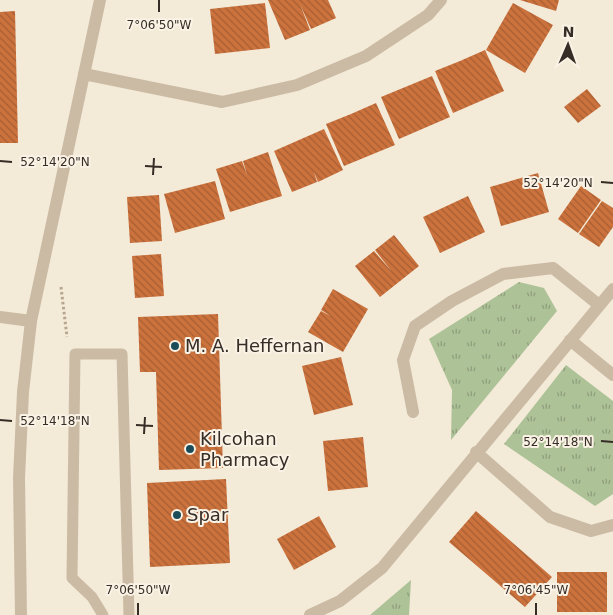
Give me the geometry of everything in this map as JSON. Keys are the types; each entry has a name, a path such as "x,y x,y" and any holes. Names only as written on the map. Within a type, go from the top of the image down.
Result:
{"street":[{"path":"20,615 19,478 23,392 31,321 100,0"},
{"path":"84,74 222,102 298,85 366,56 428,15 441,0"},
{"path":"413,412 403,360 415,326 452,301 503,274 554,268 599,305"},
{"path":"310,615 340,601 382,568 476,452 613,289"},
{"path":"0,317 31,321"},
{"path":"570,340 613,375"},
{"path":"476,452 550,517 591,531 613,525"}],"lane":[{"path":"103,615 92,597 72,578 75,354 122,354 129,615"}],"path":[{"path":"40,276 60,283 67,336 75,354"}],"green space":[{"path":"519,282 544,288 557,311 451,440 452,390 429,339"},
{"path":"566,365 613,401 613,494 595,506 504,444"},
{"path":"411,580 409,615 370,615"}],"building":[{"path":"268,0 328,0 336,18 311,29 300,4 310,30 285,40"},
{"path":"520,0 559,0 556,11"},
{"path":"265,3 270,48 215,54 210,9"},
{"path":"513,3 553,25 525,73 486,50"},
{"path":"15,11 18,143 0,143 0,12"},
{"path":"485,50 504,91 453,113 435,71"},
{"path":"432,76 450,117 399,139 381,97"},
{"path":"587,89 601,106 578,123 564,107"},
{"path":"376,103 395,145 344,166 326,124"},
{"path":"324,129 343,170 318,182 314,172 317,182 292,192 274,151"},
{"path":"268,152 282,196 230,212 216,169 242,161 247,175 243,161"},
{"path":"538,173 549,212 501,226 490,187"},
{"path":"215,181 225,219 175,233 164,194"},
{"path":"581,186 601,200 578,233 558,219"},
{"path":"159,195 162,241 130,243 127,197"},
{"path":"468,196 485,232 440,253 423,217"},
{"path":"602,201 613,208 613,227 599,247 579,234"},
{"path":"394,235 419,266 380,297 355,266 374,251 392,272 375,250"},
{"path":"161,254 164,296 135,298 132,256"},
{"path":"333,289 368,309 343,352 308,332 321,311 331,316 321,310"},
{"path":"218,314 223,468 159,470 156,372 140,372 138,317"},
{"path":"341,357 353,405 314,415 302,366"},
{"path":"363,437 368,487 328,491 323,441"},
{"path":"226,479 230,563 150,567 147,483"},
{"path":"476,511 552,577 525,607 449,542"},
{"path":"319,516 336,547 294,570 277,539"},
{"path":"557,572 607,572 607,612 557,612"}],"place":[{"name":"M. A. Heffernan","path":"175,346"},
{"name":"Kilcohan Pharmacy","path":"190,449"},
{"name":"Spar","path":"177,515"}]}
